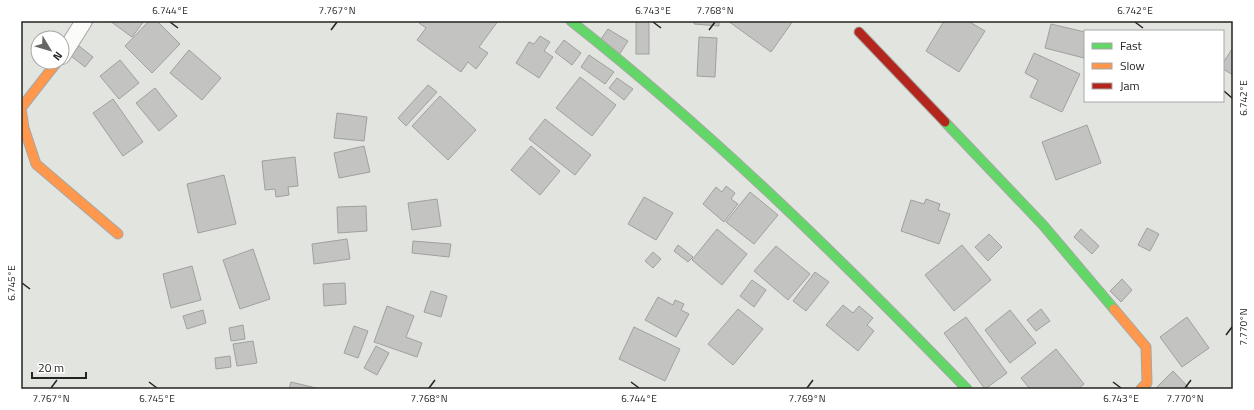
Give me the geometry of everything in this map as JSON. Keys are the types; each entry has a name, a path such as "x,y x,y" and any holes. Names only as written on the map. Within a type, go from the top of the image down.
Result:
{"street":[{"path":"70,43 84,21"},
{"path":"571,21 630,66 733,159 884,304 967,389"},
{"path":"859,32 1043,225 1146,347 1147,383 1141,389"},
{"path":"51,70 21,108 24,128 36,164 118,234"}],"building":[{"path":"110,21 144,21 132,37"},
{"path":"149,21 157,21 180,44 152,73 125,46"},
{"path":"421,21 498,21 479,47 488,53 476,69 468,62 461,72 417,40 426,28 419,23"},
{"path":"636,21 649,21 649,54 636,54"},
{"path":"694,21 719,21 719,26 694,24"},
{"path":"728,21 793,21 771,52"},
{"path":"944,21 968,21 985,31 959,72 926,51"},
{"path":"1051,24 1084,32 1084,58 1045,48"},
{"path":"608,29 628,41 619,55 599,42"},
{"path":"540,36 550,42 544,51 553,57 539,78 516,63 529,42 534,44"},
{"path":"699,37 717,38 715,77 697,76"},
{"path":"564,40 581,53 572,65 555,52"},
{"path":"79,46 93,57 85,67 71,56"},
{"path":"1232,49 1233,75 1224,70 1224,61"},
{"path":"189,50 221,78 202,100 170,73"},
{"path":"1034,53 1080,74 1062,112 1030,97 1038,80 1025,73"},
{"path":"589,55 614,72 605,84 581,67"},
{"path":"120,60 139,83 119,99 100,76"},
{"path":"580,77 616,105 592,136 556,108"},
{"path":"617,78 633,89 624,100 609,88"},
{"path":"428,85 437,92 406,126 398,118"},
{"path":"155,88 177,116 159,131 136,103"},
{"path":"440,96 476,130 448,160 412,126"},
{"path":"113,99 143,142 123,156 93,113"},
{"path":"337,113 367,117 364,141 334,138"},
{"path":"545,119 591,155 575,175 529,139"},
{"path":"1087,125 1101,163 1056,180 1042,142"},
{"path":"364,146 370,172 339,178 334,153"},
{"path":"531,146 560,171 540,195 511,170"},
{"path":"295,157 298,186 288,187 289,195 276,197 275,189 265,190 262,161"},
{"path":"224,175 236,224 198,233 187,184"},
{"path":"726,186 735,193 731,199 738,204 724,222 703,204 716,187 722,192"},
{"path":"750,192 778,215 754,244 726,222"},
{"path":"644,197 673,213 656,240 628,224"},
{"path":"437,199 441,226 412,230 408,203"},
{"path":"926,199 940,204 938,210 950,214 939,244 901,231 911,200 924,204"},
{"path":"366,206 367,231 338,233 337,207"},
{"path":"1147,228 1159,234 1150,251 1138,245"},
{"path":"717,229 747,254 722,285 692,260"},
{"path":"1081,229 1099,246 1092,254 1074,237"},
{"path":"989,234 1002,247 988,261 975,247"},
{"path":"347,239 350,259 314,264 312,244"},
{"path":"413,241 451,244 449,257 412,253"},
{"path":"678,245 693,257 688,262 674,251"},
{"path":"962,245 991,280 954,311 925,275"},
{"path":"776,246 810,274 788,300 754,271"},
{"path":"253,249 270,299 240,309 223,260"},
{"path":"653,252 661,259 653,268 645,261"},
{"path":"192,266 201,300 171,308 163,274"},
{"path":"815,272 829,282 806,311 793,301"},
{"path":"1122,279 1132,290 1121,302 1110,291"},
{"path":"752,280 766,290 754,307 740,296"},
{"path":"345,283 346,304 324,306 323,284"},
{"path":"431,291 447,296 441,317 424,312"},
{"path":"658,297 673,305 675,300 684,304 681,310 689,314 676,337 645,320"},
{"path":"843,305 853,313 859,306 873,318 867,325 874,331 858,351 826,325"},
{"path":"387,306 414,316 406,337 422,343 417,357 374,342"},
{"path":"738,309 763,329 733,365 708,344"},
{"path":"1041,309 1050,321 1036,331 1027,320"},
{"path":"203,310 206,323 187,329 183,316"},
{"path":"1010,310 1036,343 1010,363 985,330"},
{"path":"966,317 1007,373 985,389 944,333"},
{"path":"1187,317 1209,348 1182,367 1160,337"},
{"path":"243,325 245,339 231,341 229,328"},
{"path":"354,326 368,331 358,358 344,353"},
{"path":"634,327 680,349 665,381 619,359"},
{"path":"253,341 257,363 237,366 233,344"},
{"path":"376,346 389,353 377,375 364,368"},
{"path":"1056,349 1084,384 1078,389 1030,389 1021,378"},
{"path":"230,356 231,367 216,369 215,358"},
{"path":"1173,371 1190,389 1155,389"},
{"path":"291,382 320,389 289,389"}],"traffic: fast":[{"path":"571,21 675,107 775,198 872,292 967,389"},
{"path":"945,122 1043,225 1114,309"}],"traffic: slow":[{"path":"51,70 21,108 24,128 36,164 118,234"},
{"path":"1114,309 1146,347 1147,383 1141,389"}],"traffic: jam":[{"path":"859,32 945,122"}]}
